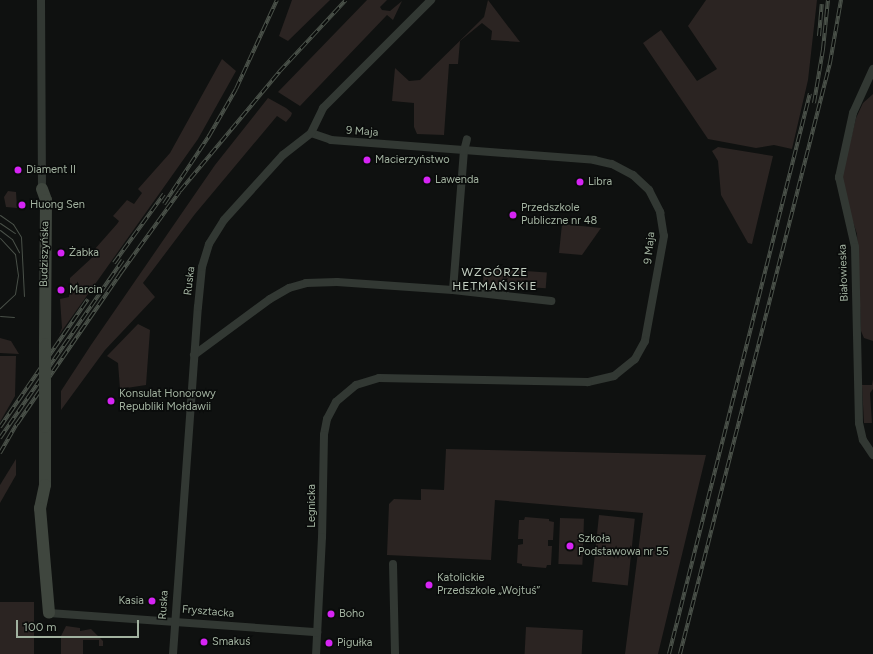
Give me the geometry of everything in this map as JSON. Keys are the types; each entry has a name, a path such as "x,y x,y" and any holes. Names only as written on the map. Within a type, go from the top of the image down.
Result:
{"street":[{"name":"Budziszyńska","path":"41,0 42,189 46,200 45,485 40,508 49,613"},
{"name":"Ruska","path":"173,654 174,620 202,267 213,236 283,155 312,132 323,108 431,0"},
{"name":"Białowieska","path":"873,69 851,119 839,177 855,247 859,424 863,440 873,455"},
{"name":"9 Maja","path":"312,132 331,140 605,162 626,170 644,185 659,209 664,236 645,341 638,355 626,369 611,377 594,382 370,380"},
{"path":"453,290 464,151 467,139"},
{"path":"194,355 270,298 295,286 331,282 453,290 551,301"},
{"name":"Legnicka","path":"316,654 325,427 330,412 340,398 352,387 370,380"},
{"path":"393,564 395,654"},
{"name":"Frysztacka","path":"49,613 174,620 317,632"}],"shaded area":[{"path":"292,0 330,0 288,41 279,36"},
{"path":"367,0 387,0 380,7 382,10 390,11 402,1 393,20 387,15 300,106 278,92"},
{"path":"488,0 520,42 491,40 492,31 482,23 460,41 458,64 449,64 444,135 417,134 414,127 414,103 392,101 395,68 409,81 420,80 484,17"},
{"path":"706,0 817,0 808,80 792,149 774,145 756,148 708,139 643,43 661,30 697,81 717,69 688,26"},
{"path":"222,59 236,71 198,139 59,335 62,328 60,299 69,297 70,278 96,254 94,250 119,221 113,216 127,200 134,204 142,193 138,189 170,153"},
{"path":"873,94 873,341 864,338 861,331 857,234 843,192 843,171 856,118 863,103"},
{"path":"268,98 286,108 292,113 291,116 286,122 277,116 195,214 143,283 155,297 105,350 61,410 61,391 91,345 215,165"},
{"path":"718,147 773,156 752,244 748,243 721,195 718,161 712,151"},
{"path":"8,191 16,192 17,208 6,207 4,197"},
{"path":"562,224 601,228 582,255 559,253"},
{"path":"484,268 547,272 546,288 483,284"},
{"path":"138,324 150,330 146,385 120,389 118,363 107,356"},
{"path":"0,338 11,341 19,354 0,353"},
{"path":"0,356 16,356 15,396 0,422"},
{"path":"873,379 873,389 870,393 872,423 864,423 862,385 872,385"},
{"path":"446,449 706,455 658,654 625,654 643,513 495,500 491,560 387,555 389,504 394,499 421,500 421,489 444,490"},
{"path":"16,459 16,475 0,503 0,485"},
{"path":"599,515 635,519 628,585 592,582"},
{"path":"525,517 549,519 549,521 554,522 553,540 548,540 548,546 552,546 551,565 547,565 546,568 522,566 522,564 517,563 518,545 523,544 523,539 518,539 519,520 524,520"},
{"path":"560,518 584,519 582,565 558,564"},
{"path":"0,602 34,602 34,654 0,654"},
{"path":"66,626 80,628 80,631 91,629 103,641 103,646 99,646 99,640 83,640 83,654 61,654 61,636"},
{"path":"526,627 583,630 582,654 525,654"}],"tram line":[{"path":"0,215 13,224 21,237 24,296"},
{"path":"0,223 15,233"},
{"path":"0,230 12,239 19,252"},
{"path":"0,238 15,254 18,275 15,294 0,308"},
{"path":"0,316 14,317"}],"railway":[{"path":"164,204 209,136 236,89 277,0"},
{"path":"0,453 17,424 120,274 180,191 279,72 346,0"},
{"path":"814,103 823,49 828,0"},
{"path":"680,654 830,63 841,0"},
{"path":"819,36 822,4"},
{"path":"669,654 810,93"},
{"path":"114,263 164,194"},
{"path":"0,438 123,260"},
{"path":"0,427 88,299"}],"place":[{"name":"Macierzyństwo","path":"367,160"},
{"name":"Diament II","path":"18,170"},
{"name":"Lawenda","path":"427,180"},
{"name":"Libra","path":"580,182"},
{"name":"Huong Sen","path":"22,205"},
{"name":"Przedszkole Publiczne nr 48","path":"513,215"},
{"name":"Żabka","path":"61,253"},
{"name":"Marcin","path":"61,290"},
{"name":"Konsulat Honorowy Republiki Mołdawii","path":"111,401"},
{"name":"Szkoła Podstawowa nr 55","path":"570,546"},
{"name":"Katolickie Przedszkole „Wojtuś”","path":"429,585"},
{"name":"Kasia","path":"152,601"},
{"name":"Boho","path":"331,614"},
{"name":"Smakuś","path":"204,642"},
{"name":"Pigułka","path":"329,643"}],"district":[{"name":"WZGÓRZE HETMAŃSKIE","path":"495,280"}]}
